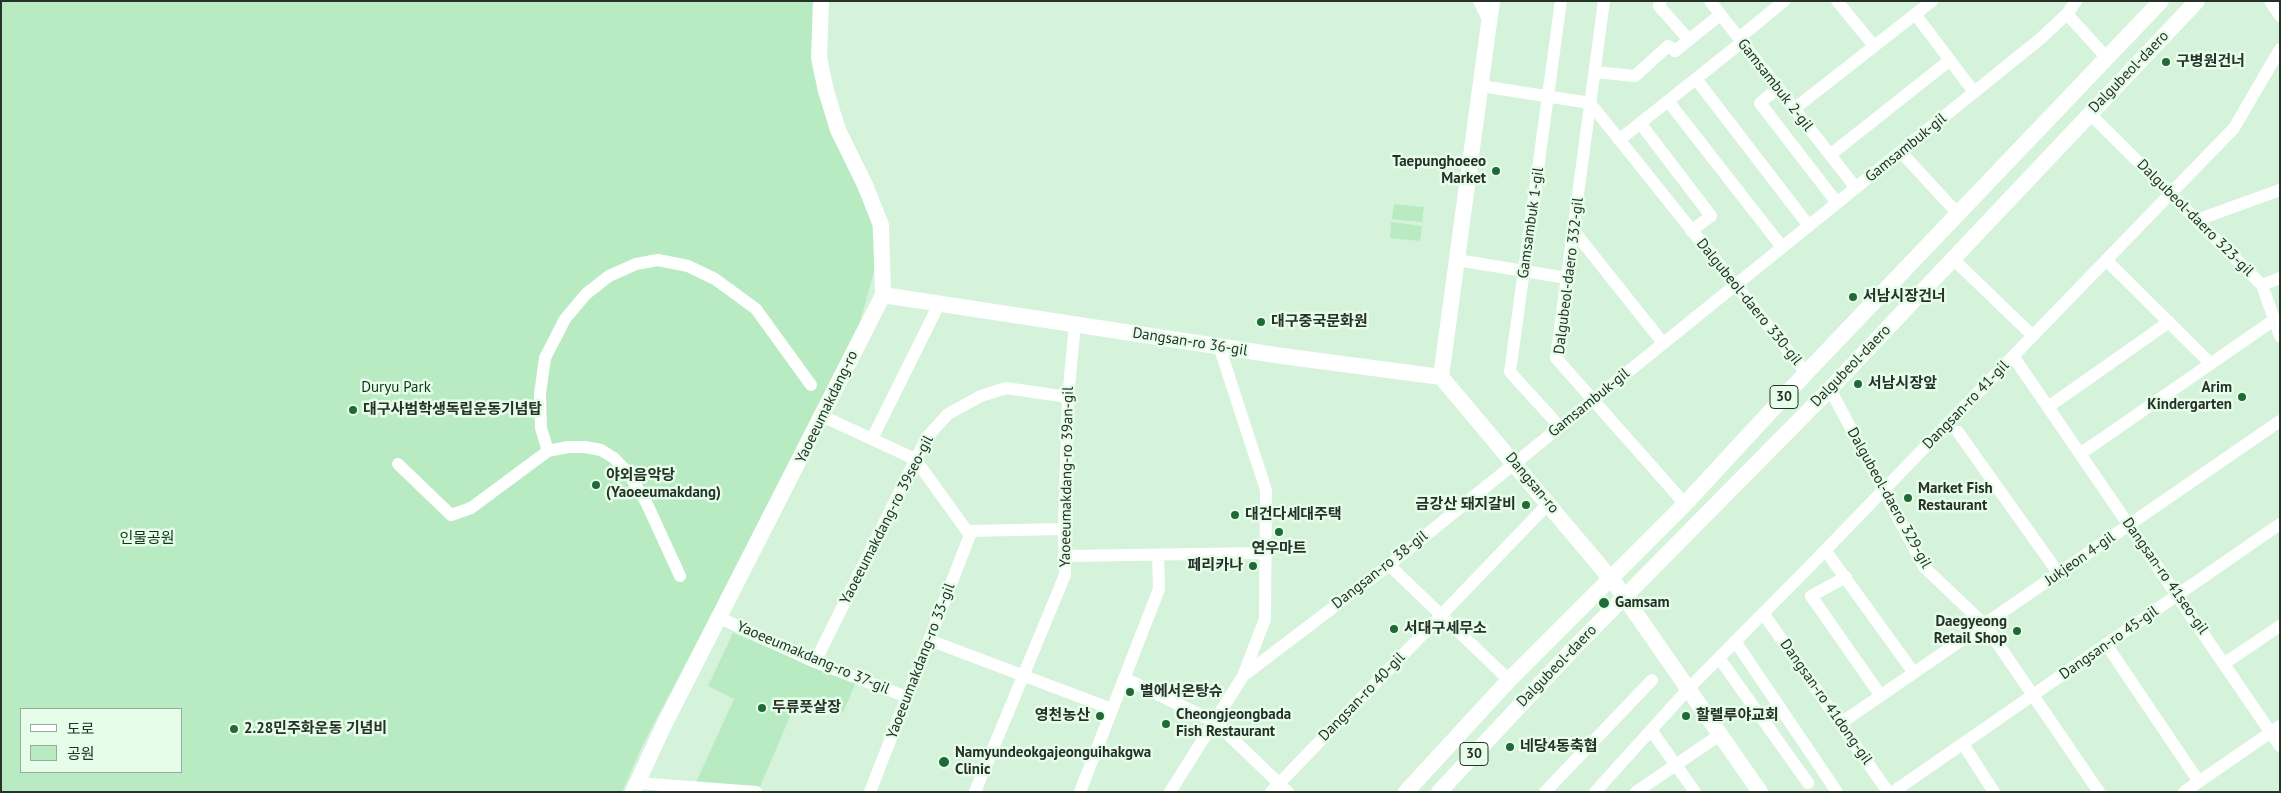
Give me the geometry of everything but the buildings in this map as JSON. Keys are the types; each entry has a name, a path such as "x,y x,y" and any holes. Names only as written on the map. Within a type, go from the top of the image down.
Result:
{"main road":[{"name":"Yaoeeumakdang-ro","path":"635,787 663,727 883,295 881,225 865,185 838,130 826,92 819,58 821,1"},
{"path":"1441,377 1492,1"},
{"name":"Dalgubeol-daero","path":"1406,792 1509,680 1685,504 1806,373 2161,1"},
{"name":"Dalgubeol-daero","path":"1438,792 1573,649 1830,389 2089,113 2184,8 2197,1"},
{"name":"Dangsan-ro 36-gil","path":"883,295 1219,346 1441,377"},
{"name":"Dangsan-ro","path":"1441,377 1611,579 1760,792"},
{"path":"1573,649 1572,638 1584,622 1577,613"}],"street":[{"path":"1479,1 1489,21"},
{"name":"Gamsambuk 1-gil","path":"1560,427 1510,372 1561,1"},
{"name":"Dalgubeol-daero 332-gil","path":"1604,1 1556,358 1685,504"},
{"path":"1661,1 1659,6 1689,40"},
{"name":"Gamsambuk 2-gil","path":"1710,1 1856,188"},
{"path":"1480,86 1590,103 1619,140 1696,79 1784,1"},
{"path":"1837,1 1874,46"},
{"path":"1794,109 1932,1"},
{"name":"Gamsambuk-gil","path":"1515,463 1974,92 2067,14 2076,1"},
{"path":"2270,1 2280,16"},
{"path":"1915,14 1974,92"},
{"path":"2067,14 2106,57"},
{"path":"1594,72 1635,76 1668,46 1675,51 1720,15"},
{"name":"Dangsan-ro 41-gil","path":"1689,688 1883,491 2234,128 2280,49"},
{"path":"1830,155 1950,60"},
{"path":"1696,79 1808,226"},
{"path":"1778,88 1760,103 1837,203"},
{"path":"1668,101 1782,248"},
{"name":"Dalgubeol-daero 323-gil","path":"2089,113 2262,285 2280,336"},
{"name":"Dalgubeol-daero 330-gil","path":"1640,123 1711,216 1691,231"},
{"name":"Dalgubeol-daero 330-gil","path":"1619,140 1806,373"},
{"path":"1901,152 1958,214"},
{"path":"2197,220 2280,190"},
{"path":"1573,230 1663,344"},
{"path":"1953,259 2032,336"},
{"path":"548,451 541,428 540,394 545,358 565,319 586,294 609,276 636,264 658,260 688,266 716,279 756,309 811,385"},
{"path":"1457,260 1567,278"},
{"path":"2106,260 2211,364"},
{"path":"2262,285 2280,278"},
{"path":"872,439 940,304"},
{"path":"2080,454 2274,320"},
{"path":"2048,407 2169,322"},
{"name":"Yaoeeumakdang-ro 39an-gil","path":"976,792 1065,575 1064,529 1068,396 1075,324"},
{"path":"1170,792 1244,676 1265,619 1266,490 1219,346"},
{"name":"Dangsan-ro 41seo-gil","path":"2013,356 2225,664 2275,730 2280,746"},
{"name":"Yaoeeumakdang-ro 39seo-gil","path":"815,662 926,437 948,414 981,396 1006,388 1068,396"},
{"name":"Dalgubeol-daero 329-gil","path":"1830,389 1924,568 1985,625 2099,792"},
{"path":"822,416 916,459 967,531 1064,529"},
{"name":"Jukjeon 4-gil","path":"1841,723 2280,421"},
{"name":"Dangsan-ro 41-gil","path":"1958,432 2059,574"},
{"path":"398,464 451,514 471,508 548,451 586,446 601,450 614,458 629,474 647,504 680,576"},
{"name":"Dangsan-ro 38-gil","path":"1244,676 1389,565 1515,463"},
{"name":"Dangsan-ro 40-gil","path":"1279,789 1441,615 1549,503"},
{"name":"Dangsan-ro 45-gil","path":"1893,792 2280,524"},
{"name":"Yaoeeumakdang-ro 33-gil","path":"870,792 970,535 967,531"},
{"path":"1825,550 1914,673"},
{"path":"1064,556 1266,553"},
{"path":"1080,792 1159,589 1158,555"},
{"path":"1389,565 1509,680"},
{"path":"1846,577 1811,596 1881,696"},
{"name":"Dangsan-ro 41dong-gil","path":"1763,613 1888,792"},
{"name":"Yaoeeumakdang-ro 37-gil","path":"720,618 815,662 907,697"},
{"path":"2225,664 2280,626"},
{"path":"929,640 1112,709"},
{"path":"1735,642 1837,792"},
{"path":"2106,644 2199,782"},
{"path":"1719,658 1808,783"},
{"path":"1124,678 1215,722 1279,789"},
{"path":"1545,792 1652,680"},
{"path":"1595,792 1608,787 1651,730 1689,688"},
{"path":"1651,730 1696,792"},
{"path":"2184,792 2275,730"},
{"path":"1636,792 1721,734"},
{"path":"1963,744 1994,792"},
{"path":"635,787 756,792"}],"green space":[{"name":"Duryu Park","path":"1,1 816,1 815,57 872,225 875,268 860,322 776,494 644,742 622,792 1,792"},
{"path":"1394,204 1424,207 1422,222 1392,219"},
{"path":"1391,222 1422,226 1420,241 1390,238"},
{"name":"두류풋살장","path":"733,633 855,684 843,713 796,702 760,787 694,787 734,699 708,686"}],"place":[{"name":"구병원건너","path":"2166,62"},
{"name":"Taepunghoeeo Market","path":"1496,171"},
{"name":"서남시장건너","path":"1853,297"},
{"name":"대구중국문화원","path":"1261,322"},
{"name":"서남시장앞","path":"1858,384"},
{"name":"Arim Kindergarten","path":"2242,397"},
{"name":"대구사범학생독립운동기념탑","path":"353,410"},
{"name":"야외음악당 (Yaoeeumakdang)","path":"596,485"},
{"name":"Market Fish Restaurant","path":"1908,498"},
{"name":"금강산 돼지갈비","path":"1526,505"},
{"name":"대건다세대주택","path":"1235,515"},
{"name":"연우마트","path":"1279,532"},
{"name":"페리카나","path":"1253,566"},
{"name":"Gamsam","path":"1604,603"},
{"name":"서대구세무소","path":"1394,629"},
{"name":"Daegyeong Retail Shop","path":"2017,631"},
{"name":"별에서온탕슈","path":"1130,692"},
{"name":"두류풋살장","path":"762,708"},
{"name":"영천농산","path":"1100,716"},
{"name":"할렐루야교회","path":"1686,716"},
{"name":"Cheongjeongbada Fish Restaurant","path":"1166,724"},
{"name":"2.28민주화운동 기념비","path":"234,729"},
{"name":"네당4동축협","path":"1510,747"},
{"name":"Namyundeokgajeonguihakgwa Clinic","path":"944,762"}],"park label":[{"name":"인물공원","path":"147,539"}]}
